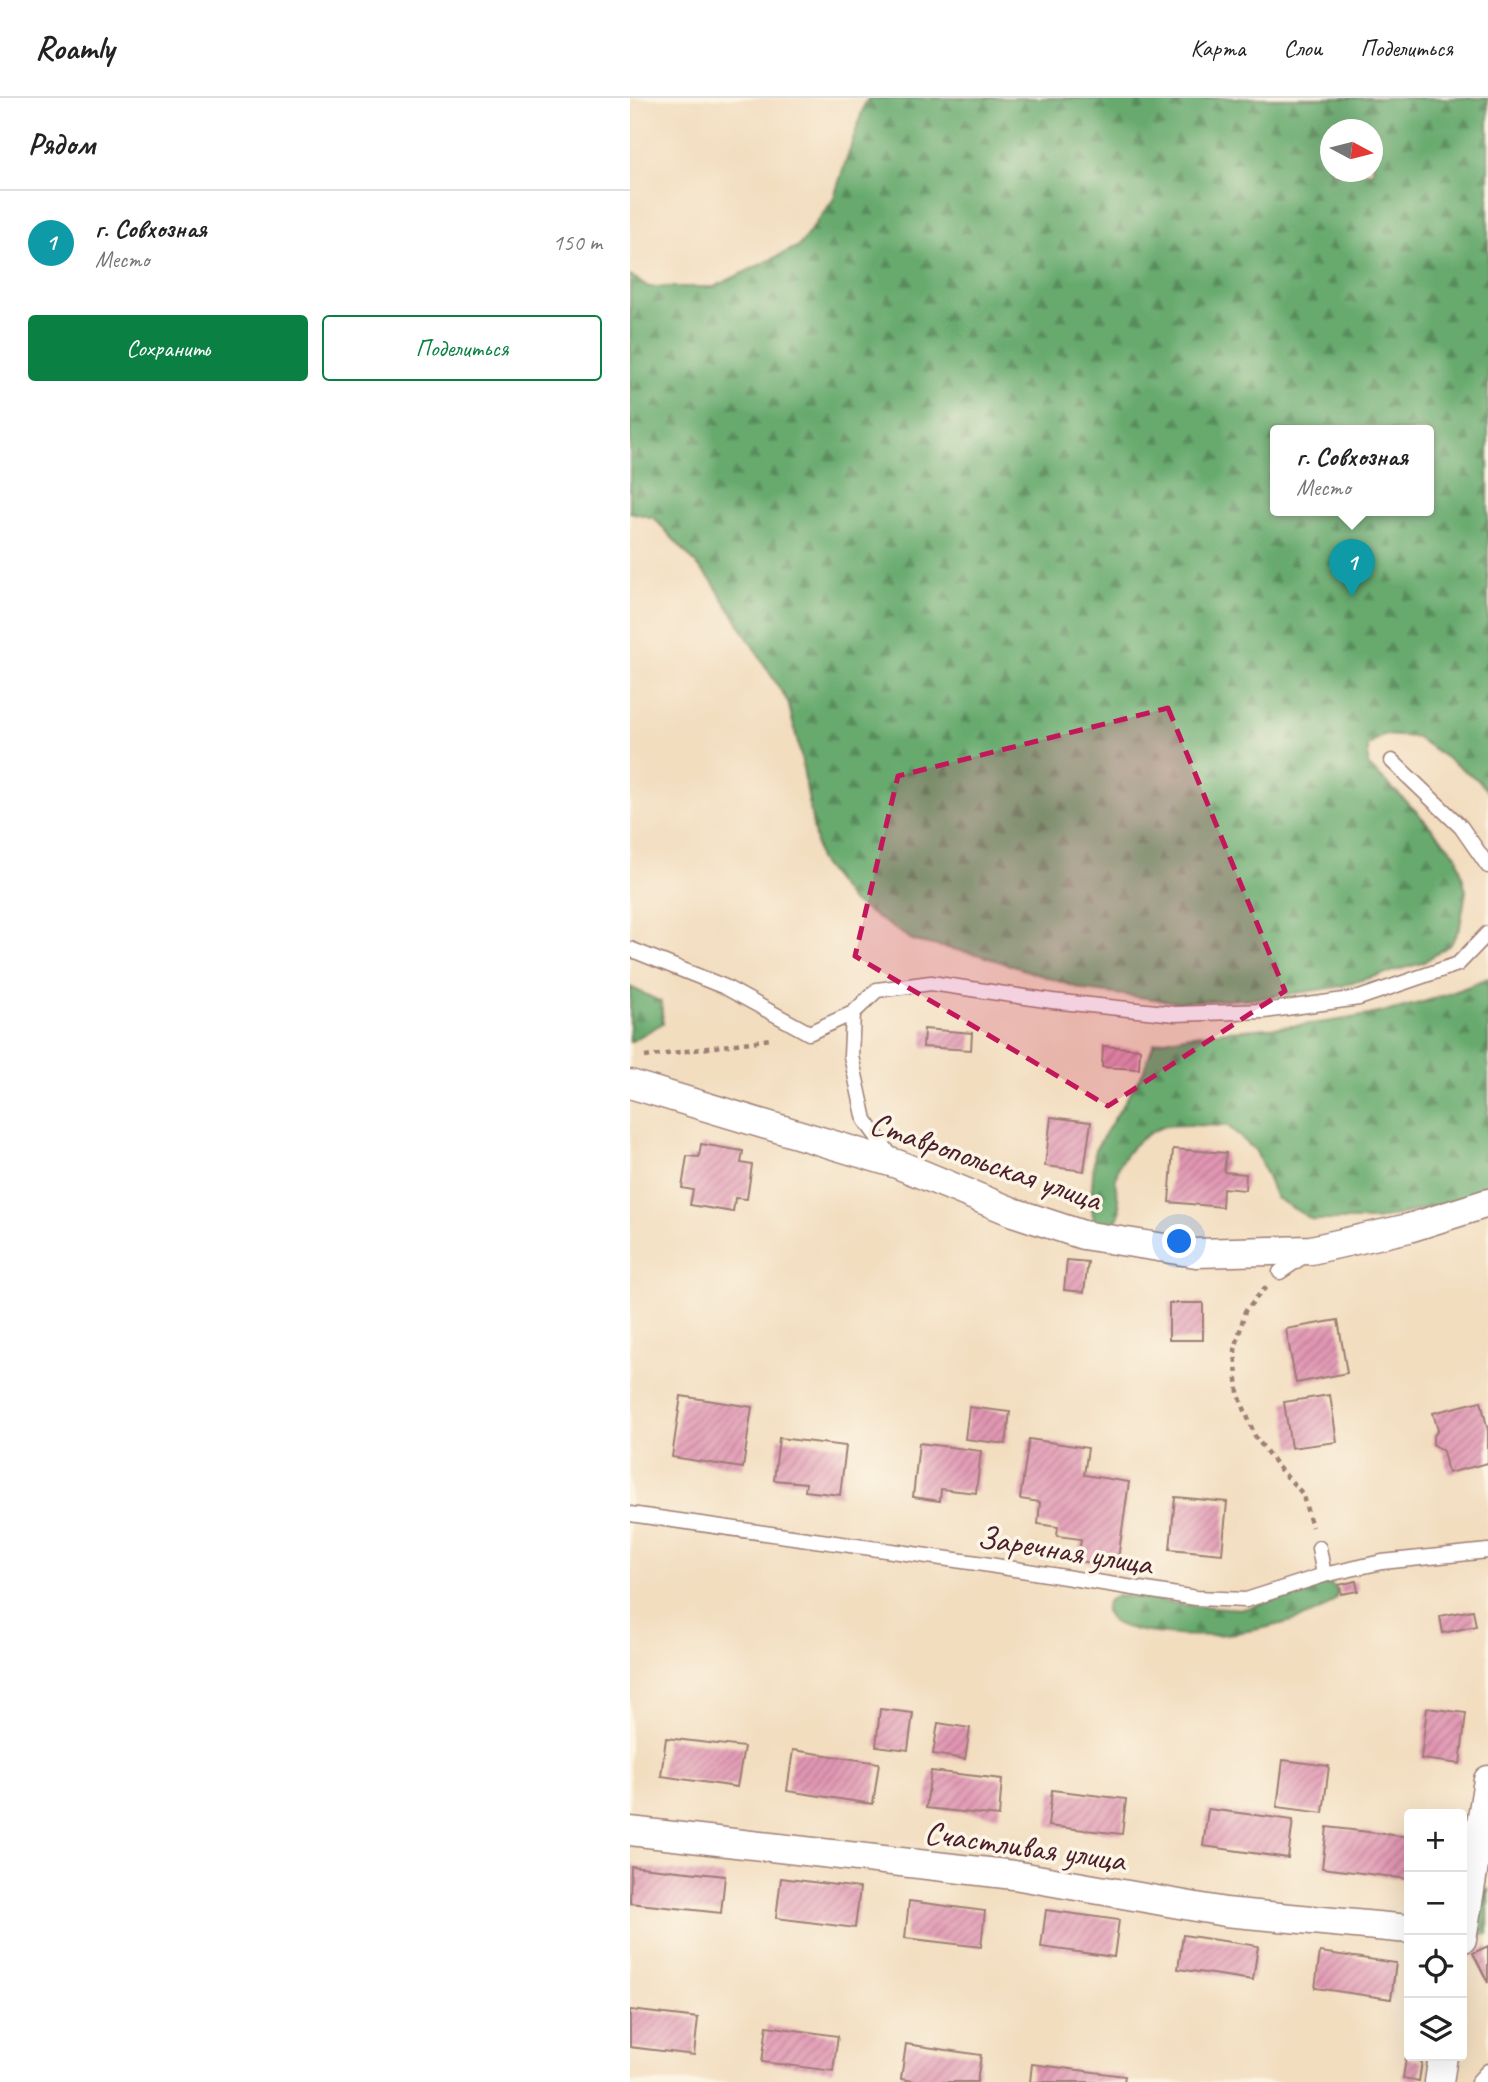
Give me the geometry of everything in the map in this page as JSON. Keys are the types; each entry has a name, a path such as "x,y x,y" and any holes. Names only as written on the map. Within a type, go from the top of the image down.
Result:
{"street":[{"name":"Ставропольская улица","path":"630,1084 897,1164 1013,1212 1083,1236 1196,1253 1311,1251 1409,1228 1488,1203"},
{"path":"1463,1935 1473,1894 1488,1780"},
{"name":"Счастливая улица","path":"630,1831 1014,1875 1225,1912 1404,1929"},
{"path":"1439,2082 1442,2061"}],"lane":[{"path":"1392,761 1461,827 1488,866"},
{"path":"630,948 665,965 725,987 809,1033 853,1013 877,990 931,983 1052,1001 1175,1014 1264,1011 1359,998 1458,964 1488,933"},
{"path":"853,1013 851,1056 865,1120 897,1164"},
{"path":"1280,1272 1311,1251"},
{"name":"Заречная улица","path":"630,1514 977,1563 1196,1598 1246,1600 1324,1575 1382,1562 1488,1551"},
{"path":"1319,1548 1324,1575"},
{"path":"1478,2082 1488,2071"}],"path":[{"path":"642,1057 809,1033"},
{"path":"1280,1272 1245,1311 1235,1350 1238,1394 1255,1436 1302,1493 1319,1548"}],"highlighted area":[{"path":"1168,708 1285,991 1108,1106 855,956 898,776"}],"green space":[{"path":"869,98 1488,98 1488,791 1478,780 1416,737 1383,735 1368,746 1368,765 1415,810 1457,856 1466,891 1460,927 1451,944 1422,963 1337,987 1264,998 1177,1002 1085,990 980,955 914,941 851,901 819,860 801,756 788,702 712,581 654,518 630,512 630,275 649,287 714,287 799,246 833,200 865,103"},
{"path":"1488,978 1488,1187 1464,1200 1375,1220 1313,1220 1276,1198 1256,1151 1228,1126 1168,1126 1155,1130 1127,1153 1116,1177 1120,1205 1118,1218 1105,1228 1094,1223 1091,1199 1095,1150 1143,1072 1154,1043 1201,1034 1307,1024 1387,1012"},
{"path":"630,987 661,1002 663,1023 630,1042"},
{"path":"1331,1584 1338,1591 1333,1601 1322,1609 1286,1623 1229,1634 1194,1636 1146,1632 1120,1625 1111,1620 1105,1611 1107,1602 1117,1595 1196,1606 1244,1609"},
{"path":"1488,1889 1488,1934 1474,1935 1480,1894"}],"building":[{"path":"924,1029 972,1033 971,1050 923,1047"},
{"path":"1103,1046 1140,1049 1139,1069 1102,1067"},
{"path":"1051,1117 1091,1122 1084,1171 1045,1166"},
{"path":"701,1144 743,1151 741,1163 752,1165 747,1199 735,1198 733,1212 690,1205 693,1190 682,1188 687,1156 699,1157"},
{"path":"1173,1149 1226,1153 1224,1172 1246,1174 1245,1190 1223,1188 1222,1207 1169,1202"},
{"path":"1067,1260 1088,1262 1084,1292 1064,1290"},
{"path":"1169,1303 1203,1303 1203,1340 1169,1340"},
{"path":"1338,1320 1347,1373 1296,1383 1286,1329"},
{"path":"1330,1395 1337,1442 1291,1448 1284,1402"},
{"path":"681,1396 752,1407 743,1468 672,1457"},
{"path":"1481,1401 1488,1431 1488,1463 1448,1473 1443,1451 1433,1444 1433,1437 1438,1430 1433,1413"},
{"path":"969,1407 1010,1412 1006,1444 965,1439"},
{"path":"779,1438 846,1446 840,1495 805,1491 806,1483 774,1480"},
{"path":"1029,1439 1088,1448 1084,1475 1129,1482 1117,1566 1078,1561 1081,1539 1057,1536 1058,1527 1038,1524 1040,1502 1020,1499"},
{"path":"919,1443 981,1451 976,1493 941,1489 940,1501 913,1497"},
{"path":"1175,1497 1227,1502 1222,1554 1170,1549"},
{"path":"1356,1581 1358,1591 1341,1594 1339,1585"},
{"path":"1473,1610 1476,1626 1443,1633 1440,1616"},
{"path":"1427,1708 1466,1713 1460,1764 1421,1759"},
{"path":"880,1709 913,1713 908,1750 876,1746"},
{"path":"938,1723 970,1728 965,1759 933,1754"},
{"path":"666,1738 744,1747 737,1787 661,1776"},
{"path":"793,1750 879,1763 873,1804 787,1791"},
{"path":"1283,1760 1329,1766 1323,1813 1277,1807"},
{"path":"931,1771 1002,1779 999,1816 926,1808"},
{"path":"1052,1790 1126,1799 1122,1834 1048,1826"},
{"path":"1208,1809 1293,1820 1288,1858 1203,1846"},
{"path":"1327,1827 1404,1836 1404,1878 1322,1868"},
{"path":"631,1866 725,1876 721,1913 630,1903"},
{"path":"781,1878 860,1888 855,1928 776,1918"},
{"path":"909,1901 985,1911 981,1947 905,1938"},
{"path":"1046,1910 1119,1920 1114,1957 1041,1947"},
{"path":"1183,1935 1258,1946 1253,1980 1178,1969"},
{"path":"1488,1946 1488,1983 1473,1953"},
{"path":"1320,1952 1396,1963 1391,1999 1315,1988"},
{"path":"630,2010 698,2018 694,2055 630,2047"},
{"path":"767,2026 838,2036 833,2071 762,2062"},
{"path":"906,2044 981,2055 977,2082 919,2082 901,2079"},
{"path":"1406,2061 1422,2061 1419,2081 1403,2078"},
{"path":"1032,2064 1125,2076 1124,2082 1030,2082"}],"place":[{"name":"г. Совхозная","path":"1352,597"}]}
